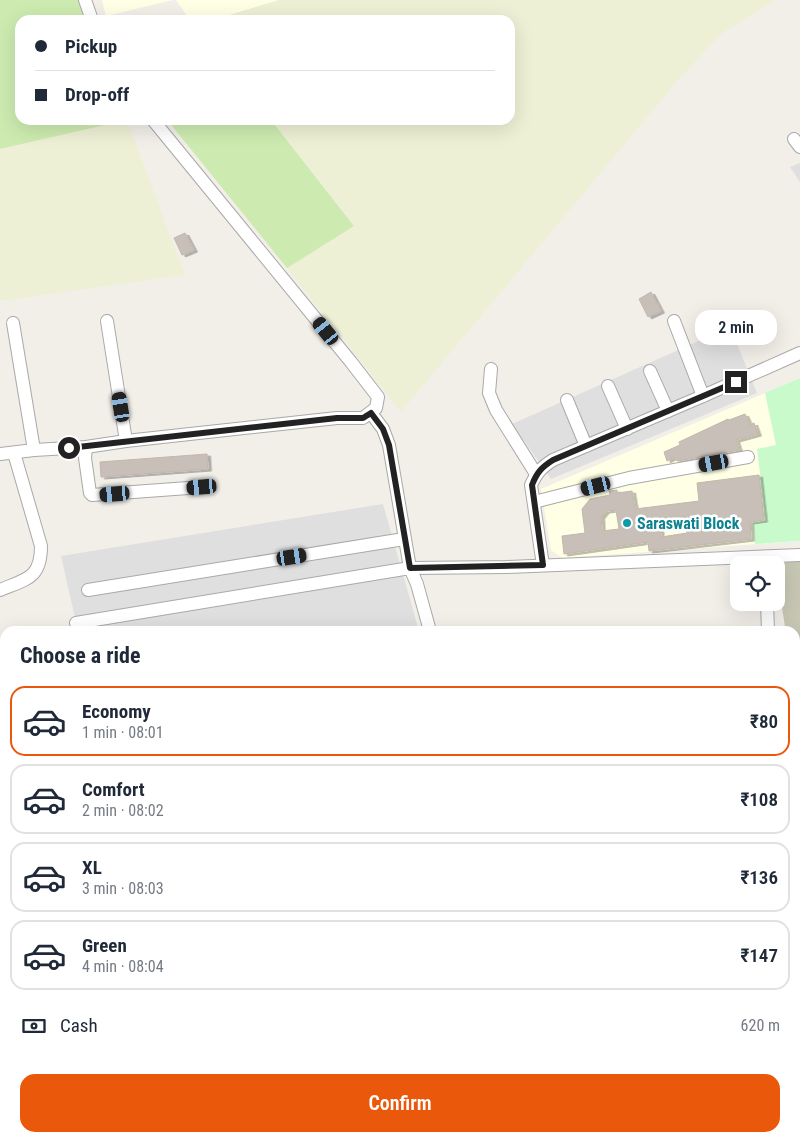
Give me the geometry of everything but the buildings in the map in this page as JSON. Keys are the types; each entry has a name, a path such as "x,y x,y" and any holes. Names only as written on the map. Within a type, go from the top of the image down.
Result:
{"street":[{"path":"85,0 90,15"},
{"path":"0,454 86,447 337,418 363,418 376,408 378,397 158,125"},
{"path":"107,321 126,441"},
{"path":"674,321 704,396"},
{"path":"13,323 34,450"},
{"path":"543,565 532,485 536,474 542,467 553,460 800,353"},
{"path":"491,369 490,393 496,410 536,474"},
{"path":"650,371 668,411"},
{"path":"608,386 627,429"},
{"path":"567,400 586,446"},
{"path":"371,413 383,429 389,445 410,568 417,584 429,626"},
{"path":"86,447 85,458 90,493 92,495 202,487"},
{"path":"0,590 30,577 37,570 41,560 41,546 14,453"},
{"path":"534,502 629,478 748,457"},
{"path":"88,590 404,539"},
{"path":"785,558 800,555"},
{"path":"76,623 410,568 730,562"},
{"path":"767,611 768,626"}],"shaded area":[{"path":"102,0 173,0 110,15 106,15"},
{"path":"176,0 279,0 230,15 186,15"},
{"path":"279,0 775,0 721,34 678,80 401,412 287,268 354,225 275,125 515,125 515,15 230,15"},
{"path":"105,125 129,125 185,275 0,301 0,149"},
{"path":"800,163 800,182 790,167"},
{"path":"730,327 757,393 551,479 512,424"},
{"path":"800,378 800,541 562,558 551,550 541,489"},
{"path":"383,504 418,626 77,626 61,556"},
{"path":"800,560 800,626 785,626 783,611 785,611 785,561"}],"green space":[{"path":"0,0 80,0 86,15 15,15 15,125 105,125 0,149"},
{"path":"171,125 275,125 354,226 287,268"},
{"path":"800,378 800,541 755,544 753,523 766,521 757,449 776,445 765,393"}],"place":[{"name":"Saraswati Block","path":"627,523"}],"route":[{"path":"69,448 337,418 363,418 371,413 383,429 389,445 410,568 543,565 532,485 536,474 542,467 553,460 736,382"}]}
